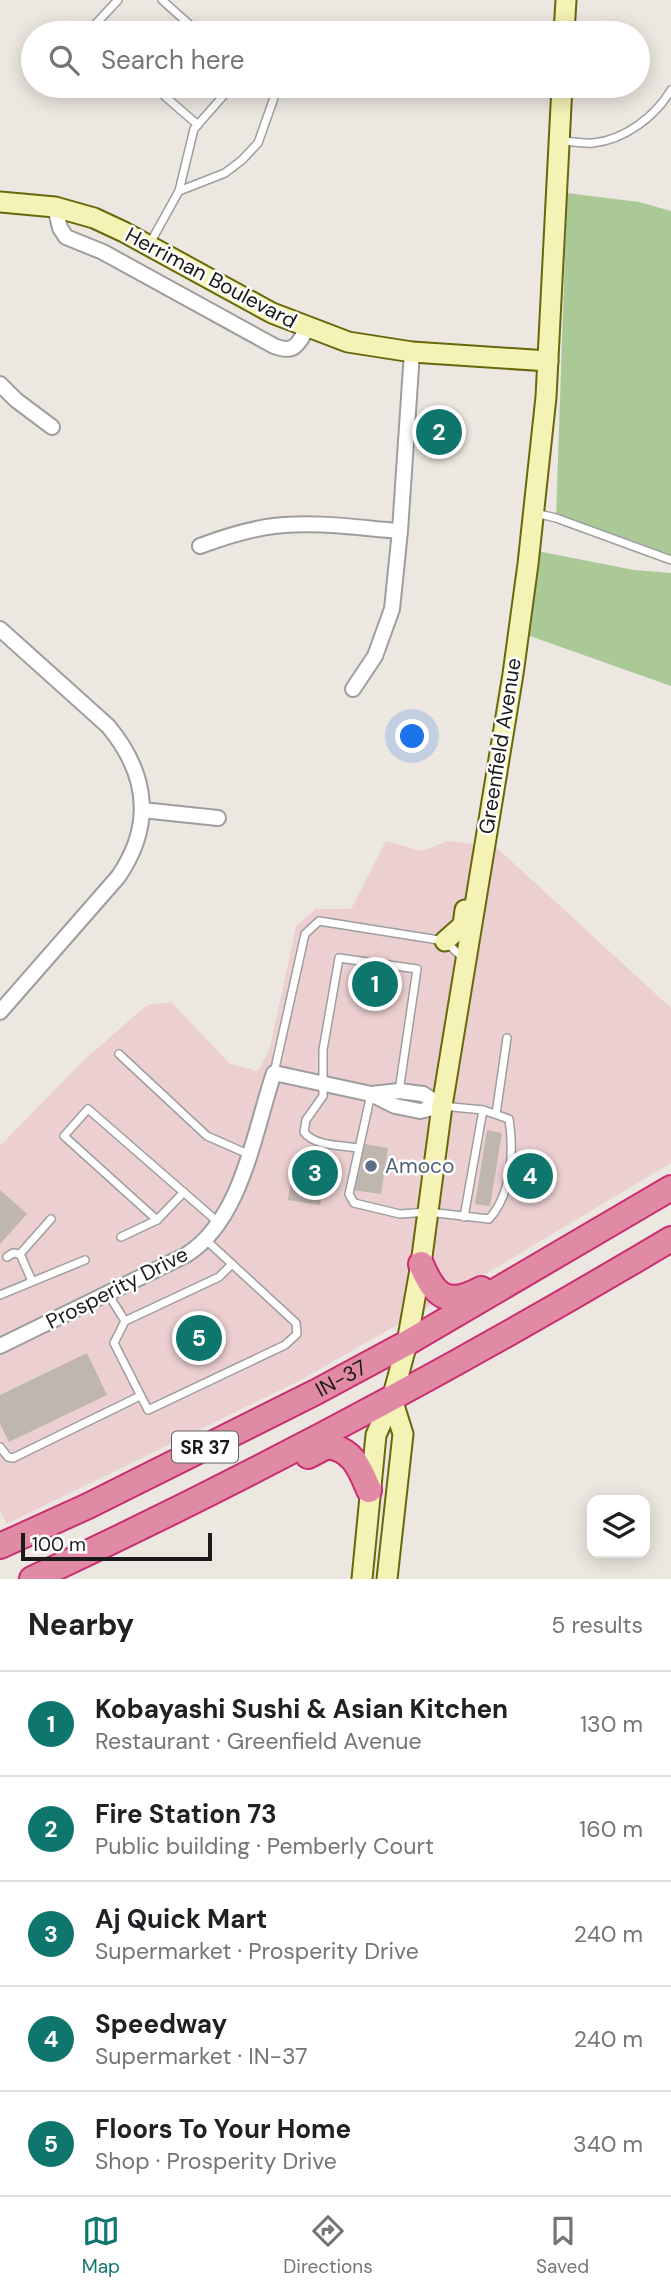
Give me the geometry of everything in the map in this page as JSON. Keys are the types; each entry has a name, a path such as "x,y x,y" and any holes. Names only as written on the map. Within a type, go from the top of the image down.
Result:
{"highway":[{"path":"421,1264 428,1282 437,1293 453,1299 466,1296 671,1176"},
{"name":"IN-37","path":"0,1546 88,1507 316,1392 407,1343 671,1188"},
{"name":"IN-37","path":"36,1577 221,1488 392,1399 671,1239"},
{"path":"36,1577 80,1568 327,1446 341,1449 351,1456 369,1490"}],"main road":[{"path":"565,21 566,0"},
{"name":"Greenfield Avenue","path":"362,1579 376,1434 392,1399 407,1343 465,960 513,674 534,513 548,361 561,98"},
{"name":"Herriman Boulevard","path":"0,202 54,207 94,218 272,313 348,342 412,352 548,361"},
{"path":"445,941 463,925 478,835 494,787"},
{"path":"387,1579 403,1434 392,1399"}],"street":[{"path":"54,207 60,228 66,237 113,258 274,346 283,350 292,348 307,328"},
{"path":"353,689 375,656 387,628 395,584 412,352"},
{"path":"0,384 52,427"},
{"path":"200,546 256,528 275,525 298,524 400,531"},
{"path":"0,1012 127,865 138,838 142,810 133,763 108,726 3,638"},
{"path":"142,810 218,818"},
{"path":"274,1073 370,1094 395,1107 420,1111 442,1106"},
{"name":"Prosperity Drive","path":"0,1346 186,1255 206,1240 231,1203 274,1073"},
{"path":"370,1094 399,1091 423,1094 442,1106"}],"lane":[{"path":"98,21 118,0"},
{"path":"162,0 186,21"},
{"path":"559,141 592,143 623,135 662,106 671,90"},
{"path":"167,98 198,125"},
{"path":"149,246 179,191 194,129 222,98"},
{"path":"179,191 225,173 258,143 274,98"},
{"path":"534,513 556,518 671,560"},
{"path":"274,1073 305,934 318,921 445,941 465,960"},
{"path":"357,1148 316,1141 304,1132 306,1120 323,1096 323,1050 339,958 418,969 399,1091"},
{"path":"496,1114 508,1038"},
{"path":"119,1054 207,1136 248,1154"},
{"path":"370,1094 349,1194 354,1203 400,1214 428,1212 489,1219 503,1202 513,1145 509,1119 483,1110 442,1106"},
{"path":"157,1220 64,1136 88,1109 220,1223"},
{"path":"464,1217 483,1110"},
{"path":"121,1237 157,1220 184,1192"},
{"path":"20,1254 51,1219"},
{"path":"206,1240 296,1323 297,1334 285,1345 148,1410 114,1343 125,1321 219,1277 232,1264"},
{"path":"7,1257 13,1253 20,1254"},
{"path":"20,1254 32,1281"},
{"path":"0,1295 85,1260"},
{"path":"108,1294 125,1321"},
{"path":"0,1447 8,1457 13,1458 140,1396"}],"shaded area":[{"path":"386,841 421,851 448,841 496,847 671,1008 671,1163 303,1379 7,1524 0,1511 0,1146 84,1060 147,1005 171,1002 230,1064 258,1071 270,1048 296,926 316,909 351,909"}],"green space":[{"path":"567,193 639,202 671,211 671,560 556,518"},
{"path":"537,551 634,570 671,573 671,686 527,635"}],"building":[{"path":"487,1130 502,1133 490,1206 475,1204"},
{"path":"360,1143 388,1148 381,1194 353,1190"},
{"path":"526,1155 546,1158 544,1172 549,1173 546,1193 541,1192 540,1199 520,1196"},
{"path":"295,1156 327,1161 320,1205 288,1200"},
{"path":"0,1190 27,1214 0,1244"},
{"path":"87,1353 107,1395 9,1442 0,1424 0,1395"}],"place":[{"name":"Fire Station 73","path":"439,432"},
{"name":"Kobayashi Sushi & Asian Kitchen","path":"375,984"},
{"name":"Amoco","path":"371,1166"},
{"name":"Aj Quick Mart","path":"315,1173"},
{"name":"Speedway","path":"530,1176"},
{"name":"Floors To Your Home","path":"199,1338"}]}
